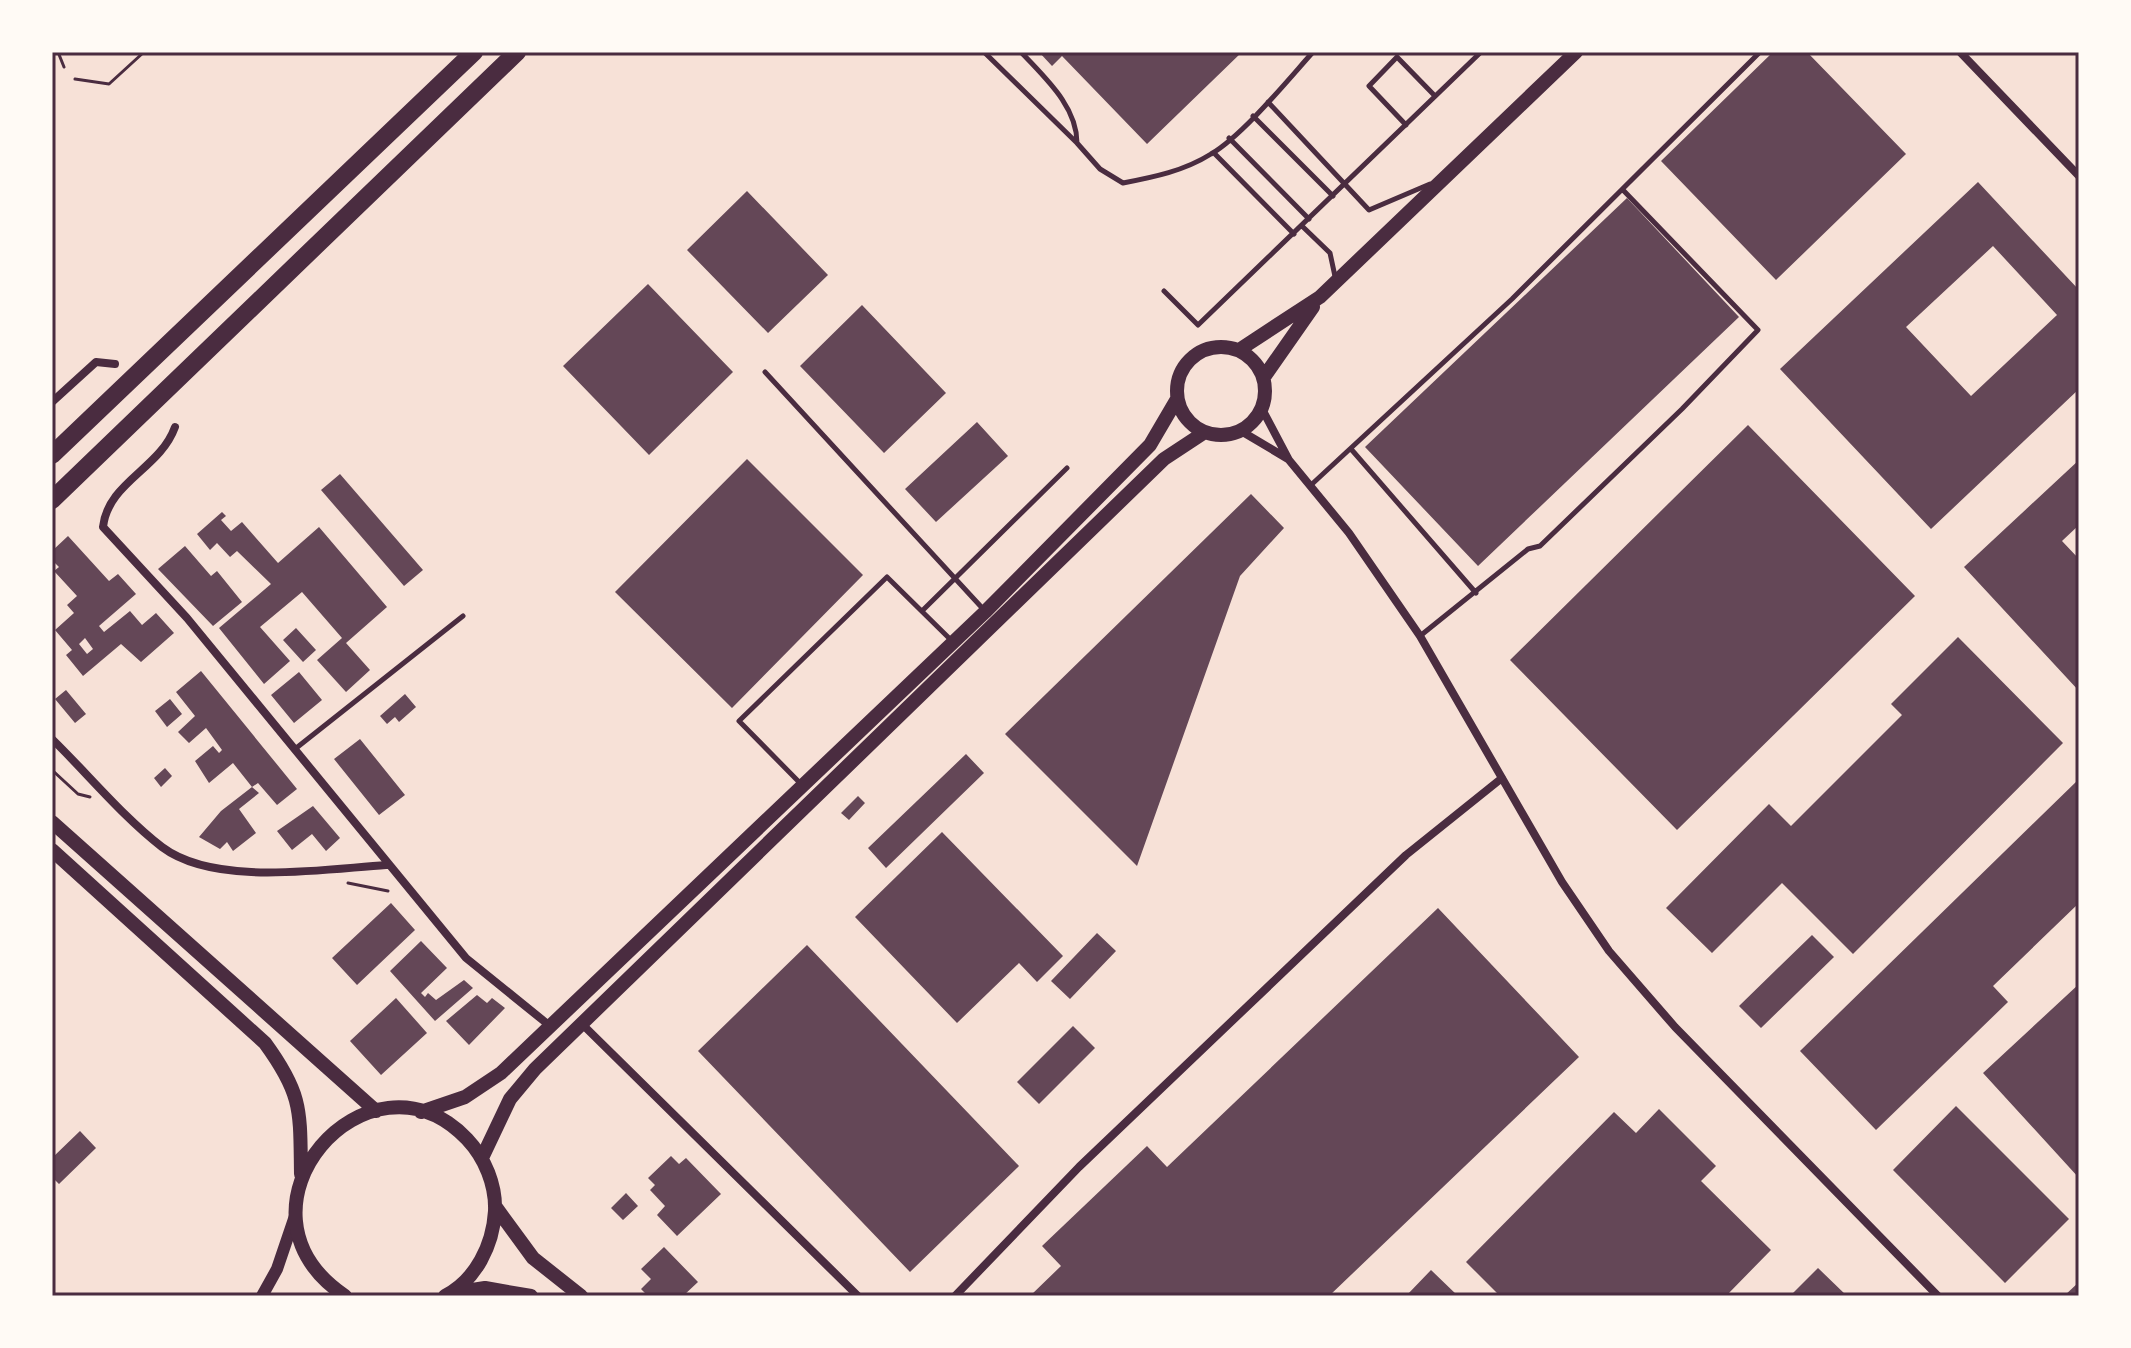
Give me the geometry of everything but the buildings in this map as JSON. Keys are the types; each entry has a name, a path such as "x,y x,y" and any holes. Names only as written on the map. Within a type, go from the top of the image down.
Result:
{"highway":[{"path":"52,455 474,52"},
{"path":"52,500 517,52"}],"main road":[{"path":"1239,350 1320,297 1576,52"},
{"path":"1177,399 1192,425 1205,432 1229,435 1241,431 1262,409 1264,377 1320,297"},
{"path":"301,1174 329,1134 346,1122 376,1111 421,1112 484,1086 550,1026 801,784 954,643 1150,445 1177,399 1180,372 1199,352 1212,347 1239,350 1250,356 1264,377"},
{"path":"482,1158 498,1120 521,1085 1164,459 1205,432"},
{"path":"52,822 376,1111"},
{"path":"52,850 265,1043 284,1070 299,1105 301,1174 295,1216 308,1259 328,1284 345,1296"},
{"path":"421,1112 463,1135 482,1158 490,1176 495,1206 494,1228 483,1257 465,1282 447,1295"},
{"path":"495,1206 533,1258 581,1296"},
{"path":"447,1295 485,1288 531,1296"}],"street":[{"path":"1960,52 2079,176"},
{"path":"52,402 96,362 115,364"},
{"path":"1262,409 1289,460 1349,533 1420,636 1562,882 1609,951 1675,1027 1938,1296"},
{"path":"175,427 168,446 110,499 103,527 187,618 386,865 466,958 550,1026"},
{"path":"1241,431 1289,460"},
{"path":"52,739 164,848 195,863 245,870 386,865"},
{"path":"955,1296 1079,1167 1383,877 1453,814 1502,778"},
{"path":"582,1024 858,1296"},
{"path":"262,1296 277,1269 295,1216"}],"lane":[{"path":"984,52 1100,169 1123,183 1168,175 1214,153 1268,102 1313,52"},
{"path":"1021,52 1055,88 1077,125 1077,143"},
{"path":"1164,291 1198,325 1481,52"},
{"path":"1310,486 1623,190 1760,52"},
{"path":"1406,125 1369,86 1397,57 1435,96"},
{"path":"1268,102 1369,210 1447,178"},
{"path":"1253,116 1333,196"},
{"path":"1229,138 1309,219"},
{"path":"1214,153 1294,234"},
{"path":"1420,636 1528,549 1540,546 1682,409 1758,330 1623,190"},
{"path":"1302,226 1330,253 1336,282"},
{"path":"765,372 957,577 985,612"},
{"path":"1350,448 1476,593"},
{"path":"922,611 1067,468"},
{"path":"801,784 739,721 887,577 954,643"},
{"path":"295,749 463,616"}],"path":[{"path":"58,52 64,67"},
{"path":"75,79 109,84 144,52"},
{"path":"52,770 78,794 115,803"},
{"path":"345,883 373,885 388,891"}]}
